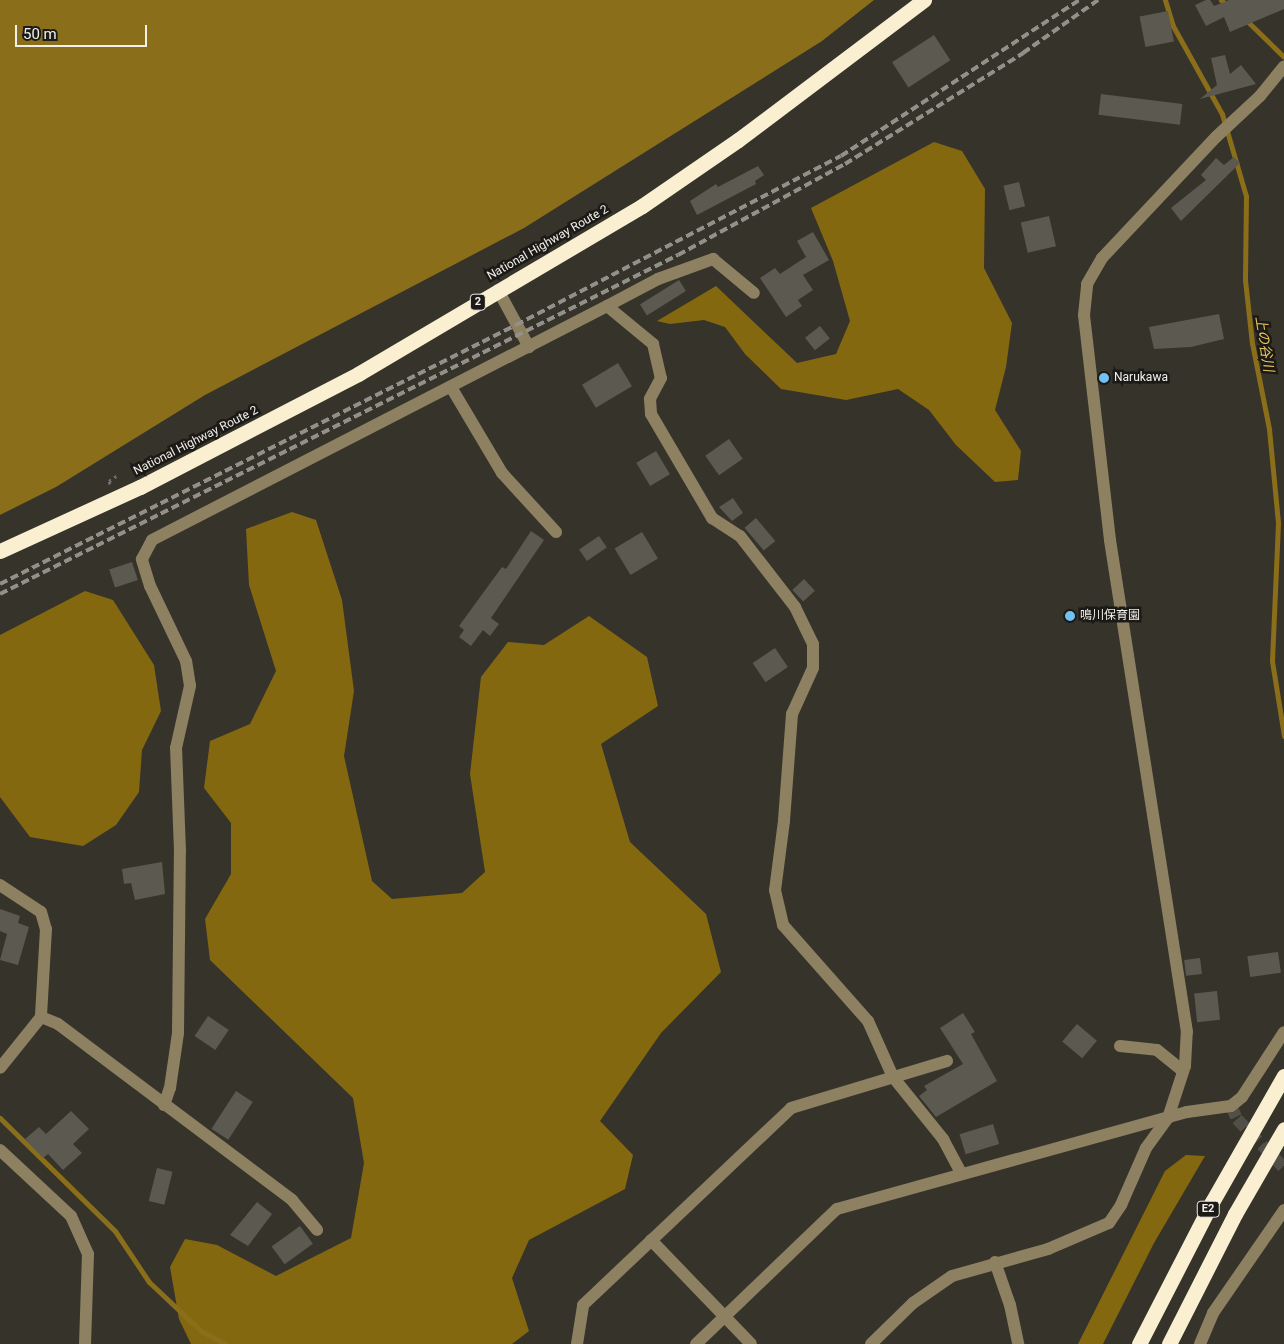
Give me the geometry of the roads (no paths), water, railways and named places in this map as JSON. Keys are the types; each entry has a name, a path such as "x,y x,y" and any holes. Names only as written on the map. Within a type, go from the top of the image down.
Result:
{"highway":[{"name":"National Highway Route 2","path":"0,551 140,487 349,379 658,195 738,140 924,0"},
{"name":"E2","path":"1139,1344 1212,1202 1284,1076"},
{"name":"E2","path":"1169,1344 1235,1214 1284,1129"}],"street":[{"path":"872,1344 913,1303 952,1276 995,1262 1048,1249 1109,1223 1121,1204 1146,1148 1168,1118 1183,1071 1187,1032 1110,540 1084,315 1087,284 1102,258 1216,137 1260,96 1284,66"},
{"path":"164,1105 170,1088 178,1033 180,851 176,748 190,686 186,661 150,586 142,559 152,540 658,279 713,259 754,293"},
{"path":"498,290 529,347"},
{"path":"607,306 653,344 661,378 650,399 651,414 712,518 740,536 795,607 813,644 813,668 792,714 784,821 775,890 783,925 868,1021 893,1077 943,1139 961,1173"},
{"path":"451,387 502,473 556,532"},
{"path":"0,885 41,912 46,929 41,1017 0,1068"},
{"path":"41,1017 58,1024 292,1200 316,1230"},
{"path":"696,1344 837,1209 961,1173 1168,1118 1230,1106 1242,1097 1284,1032"},
{"path":"1120,1046 1157,1050 1183,1071"},
{"path":"577,1344 583,1305 791,1108 947,1062"},
{"path":"0,1150 71,1216 88,1254 86,1344"},
{"path":"1200,1344 1213,1313 1284,1210"},
{"path":"651,1240 751,1344"},
{"path":"995,1262 1010,1305 1018,1344"}],"waterway":[{"name":"上の谷川","path":"1165,0 1173,26 1222,114 1246,196 1245,280 1252,343 1269,429 1278,523 1272,661 1284,736"},
{"path":"1221,0 1228,6"},
{"path":"1245,19 1284,57"},
{"path":"0,1118 115,1231 149,1282 201,1331 225,1344"}],"tunnel":[{"path":"1231,1106 1237,1119 1284,1168"}],"railway":[{"path":"0,584 516,325 841,156 1079,0"},
{"path":"0,594 678,255 845,164 1023,53 1098,0"}],"place":[{"name":"Narukawa","path":"1104,378"},
{"name":"鳴川保育園","path":"1070,616"}]}
